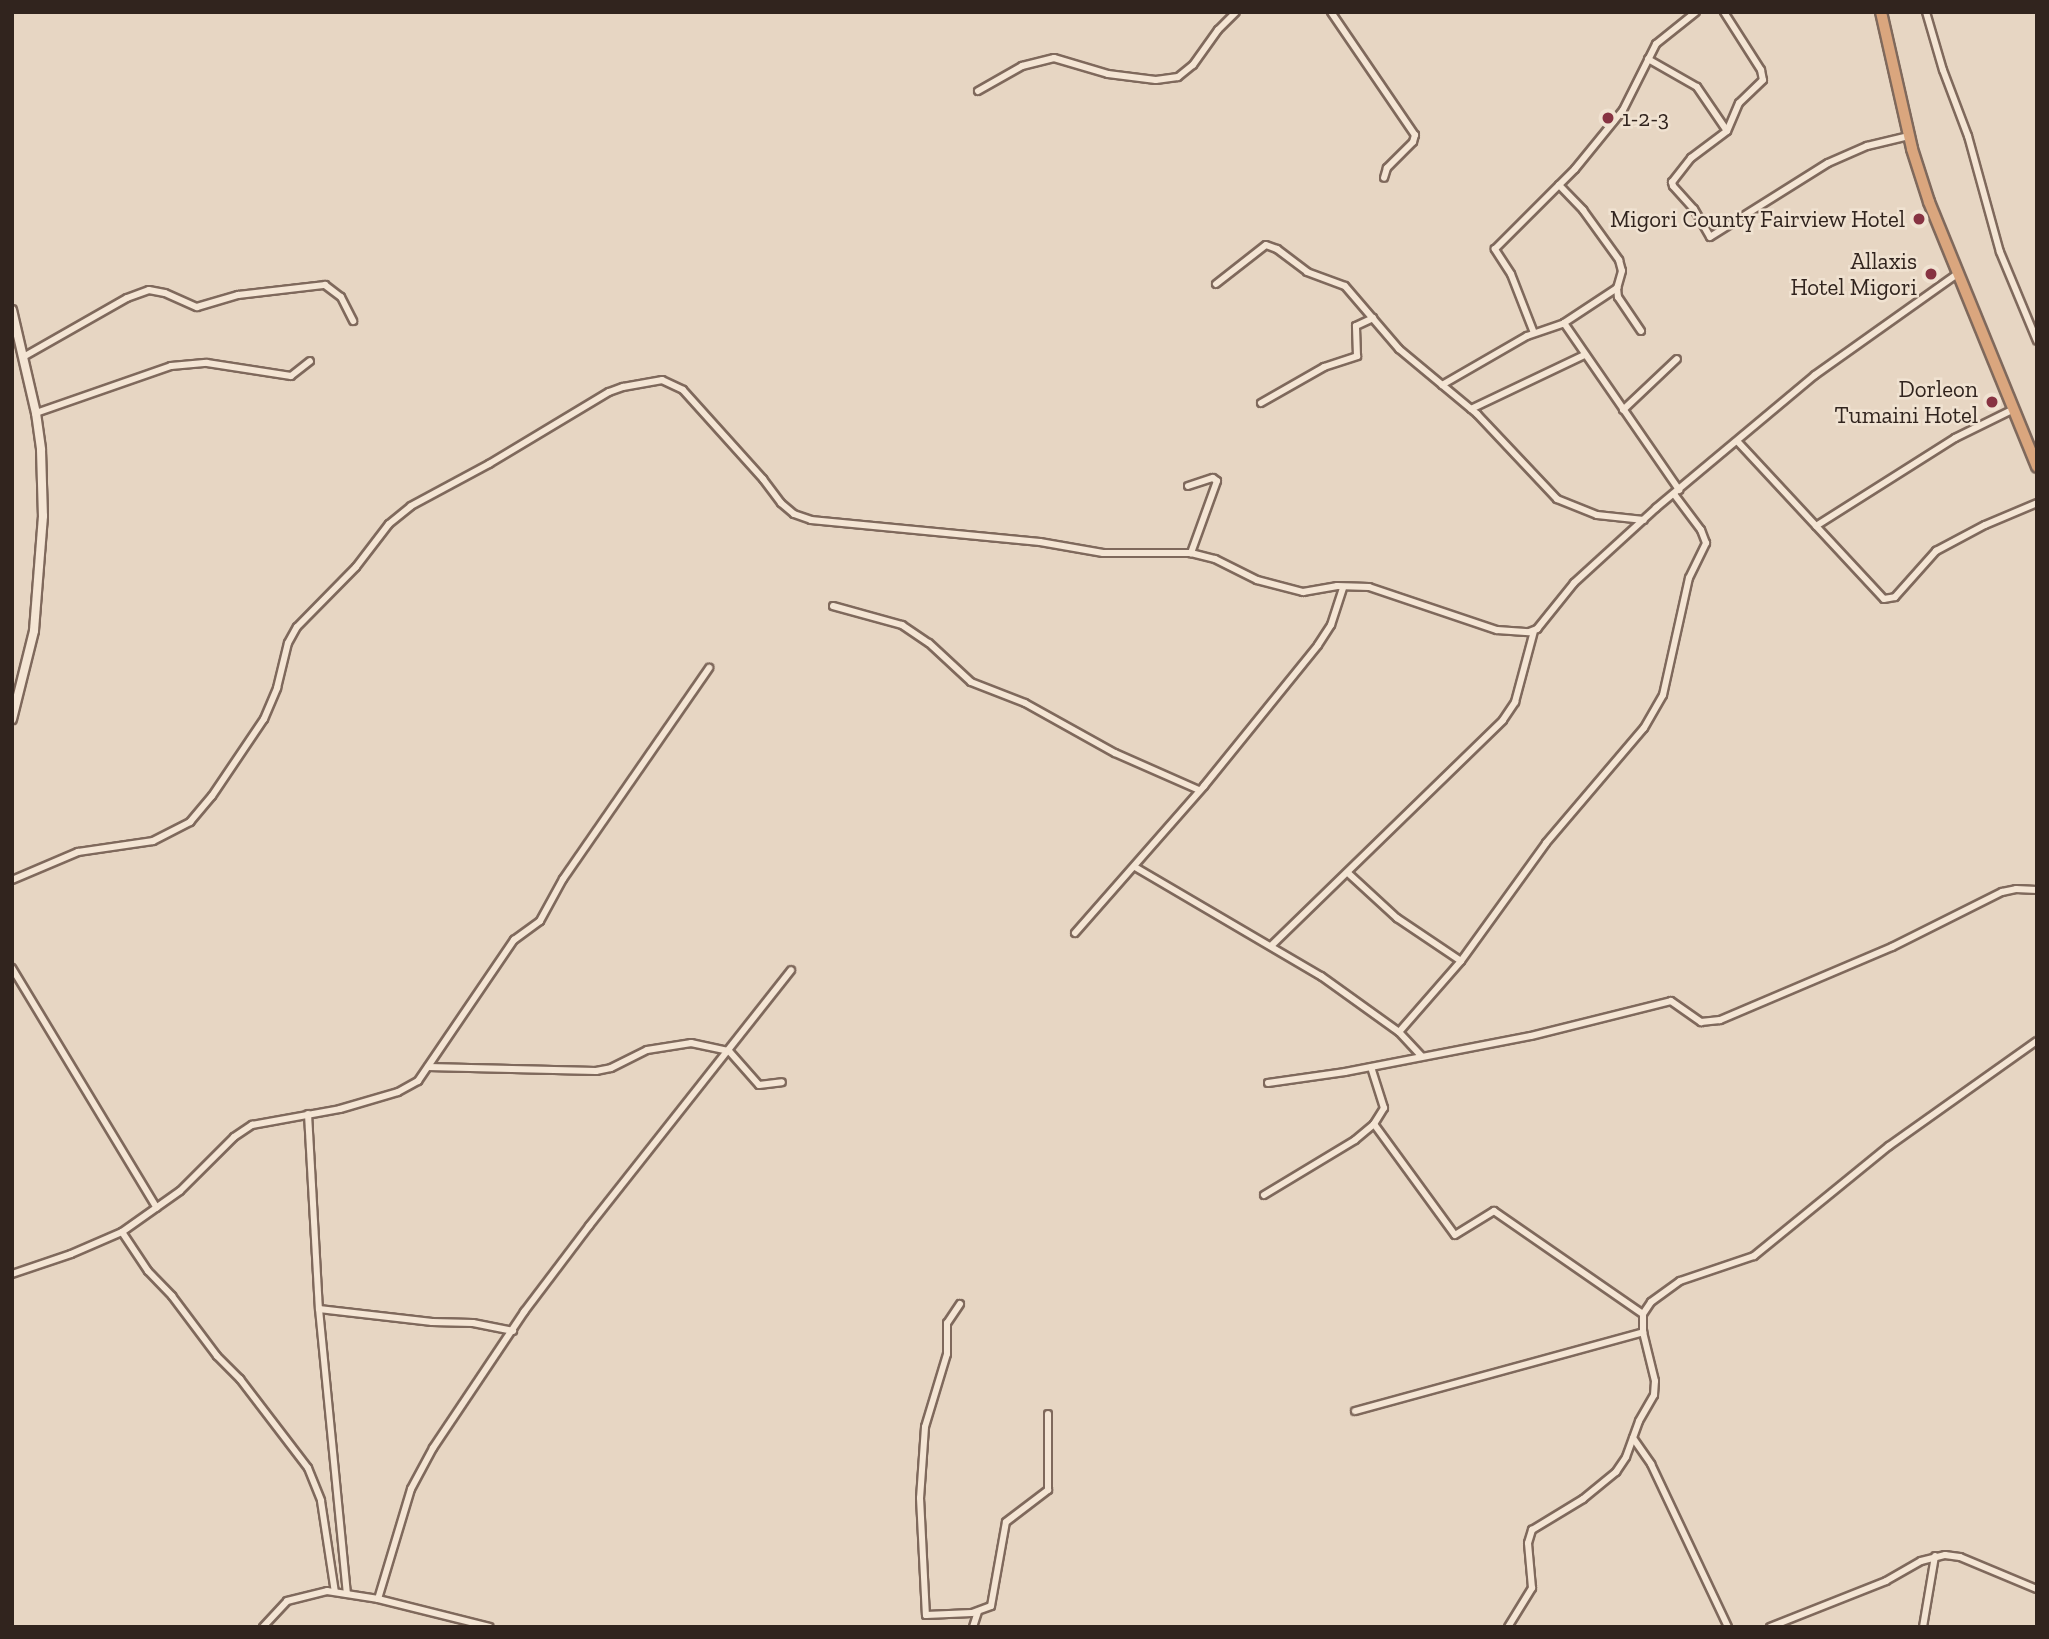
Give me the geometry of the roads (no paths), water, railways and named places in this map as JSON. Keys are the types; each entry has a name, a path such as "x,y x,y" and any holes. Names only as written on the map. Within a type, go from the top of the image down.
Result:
{"highway":[{"path":"1881,12 1909,136 1929,202 2037,467"}],"street":[{"path":"978,91 1022,66 1054,58 1108,74 1156,80 1178,77 1193,65 1218,30 1236,12"},
{"path":"1331,12 1415,135 1413,142 1387,168 1384,178"},
{"path":"1534,333 1511,274 1495,251 1559,185 1623,110 1658,42 1696,12"},
{"path":"1724,12 1763,75 1761,84 1739,103 1727,131 1691,158 1672,182 1672,186 1694,209 1711,238 1828,163 1867,146 1909,136"},
{"path":"1926,12 1942,70 1968,136 2000,252 2037,341"},
{"path":"1648,58 1697,87 1727,131"},
{"path":"1559,185 1578,205 1619,260 1622,271 1617,288 1620,302 1641,331"},
{"path":"1216,284 1260,248 1270,246 1307,272 1352,291 1406,356 1471,409 1563,503 1597,515 1644,520"},
{"path":"1272,945 1509,713 1521,686 1534,631 1574,583 1815,375 1957,274"},
{"path":"25,356 127,298 149,290 166,293 197,307 238,295 325,285 334,289 353,321"},
{"path":"1442,385 1534,333 1564,323 1617,288"},
{"path":"12,310 25,356 41,450 41,555 34,631 12,719"},
{"path":"1261,403 1324,367 1356,357 1359,351 1356,325 1373,318"},
{"path":"1399,1032 1461,961 1546,843 1651,719 1663,695 1689,578 1706,542 1704,533 1564,323"},
{"path":"1471,409 1499,393 1584,355"},
{"path":"1623,411 1677,359"},
{"path":"36,412 171,366 207,363 291,376 310,361"},
{"path":"12,880 78,852 152,841 190,822 212,796 264,719 277,688 288,643 297,627 356,567 389,524 411,506 489,464 609,391 662,380 683,390 763,479 781,503 794,514 811,520 1040,542 1103,553 1191,553 1214,559 1257,580 1303,592 1343,587 1377,589 1497,630 1534,631"},
{"path":"1816,526 1955,438 2012,410"},
{"path":"1738,442 1878,596 1887,600 1895,597 1933,553 1984,525 2037,503"},
{"path":"1188,486 1213,478 1217,481 1191,553"},
{"path":"1075,933 1135,867 1327,633 1343,587"},
{"path":"833,606 902,625 929,643 971,682 1026,703 1115,754 1199,790"},
{"path":"12,1274 71,1254 122,1232 195,1179 243,1129 267,1120 340,1109 398,1092 415,1083 514,940 540,921 563,879 709,668"},
{"path":"1135,867 1321,976 1399,1032 1422,1056"},
{"path":"1348,873 1397,918 1461,961"},
{"path":"1268,1083 1371,1067 1567,1028 1671,1001 1700,1022 1720,1020 1892,947 2002,892 2016,889 2037,890"},
{"path":"12,968 157,1208"},
{"path":"378,1599 416,1477 513,1331 589,1226 791,970"},
{"path":"1508,1627 1532,1588 1528,1543 1532,1530 1606,1481 1626,1457 1655,1392 1643,1332 1643,1314 1657,1296 1680,1281 1754,1256 1889,1146 2037,1041"},
{"path":"428,1067 588,1072 607,1070 662,1046 703,1043 729,1051 759,1085 782,1082"},
{"path":"1265,1195 1355,1140 1374,1124 1384,1108 1371,1067"},
{"path":"308,1114 319,1309 347,1594"},
{"path":"1374,1124 1455,1235 1494,1211 1643,1314"},
{"path":"122,1232 138,1259 172,1296 217,1356 243,1383 308,1468 321,1501 335,1592"},
{"path":"960,1304 947,1323 947,1354 925,1427 920,1497 924,1609 930,1616 978,1612 991,1606 1006,1522 1048,1490 1048,1414"},
{"path":"319,1309 432,1322 473,1323 513,1331"},
{"path":"1355,1411 1643,1332"},
{"path":"1633,1438 1651,1464 1728,1627"},
{"path":"1770,1627 1886,1581 1936,1556 1960,1557 2037,1589"},
{"path":"1923,1627 1936,1556"},
{"path":"263,1627 287,1601 314,1592 335,1592 378,1599 490,1627"},
{"path":"973,1627 978,1612"}],"place":[{"name":"1-2-3","path":"1608,118"},
{"name":"Migori County Fairview Hotel","path":"1919,219"},
{"name":"Allaxis Hotel Migori","path":"1931,274"},
{"name":"Dorleon Tumaini Hotel","path":"1992,402"}]}
